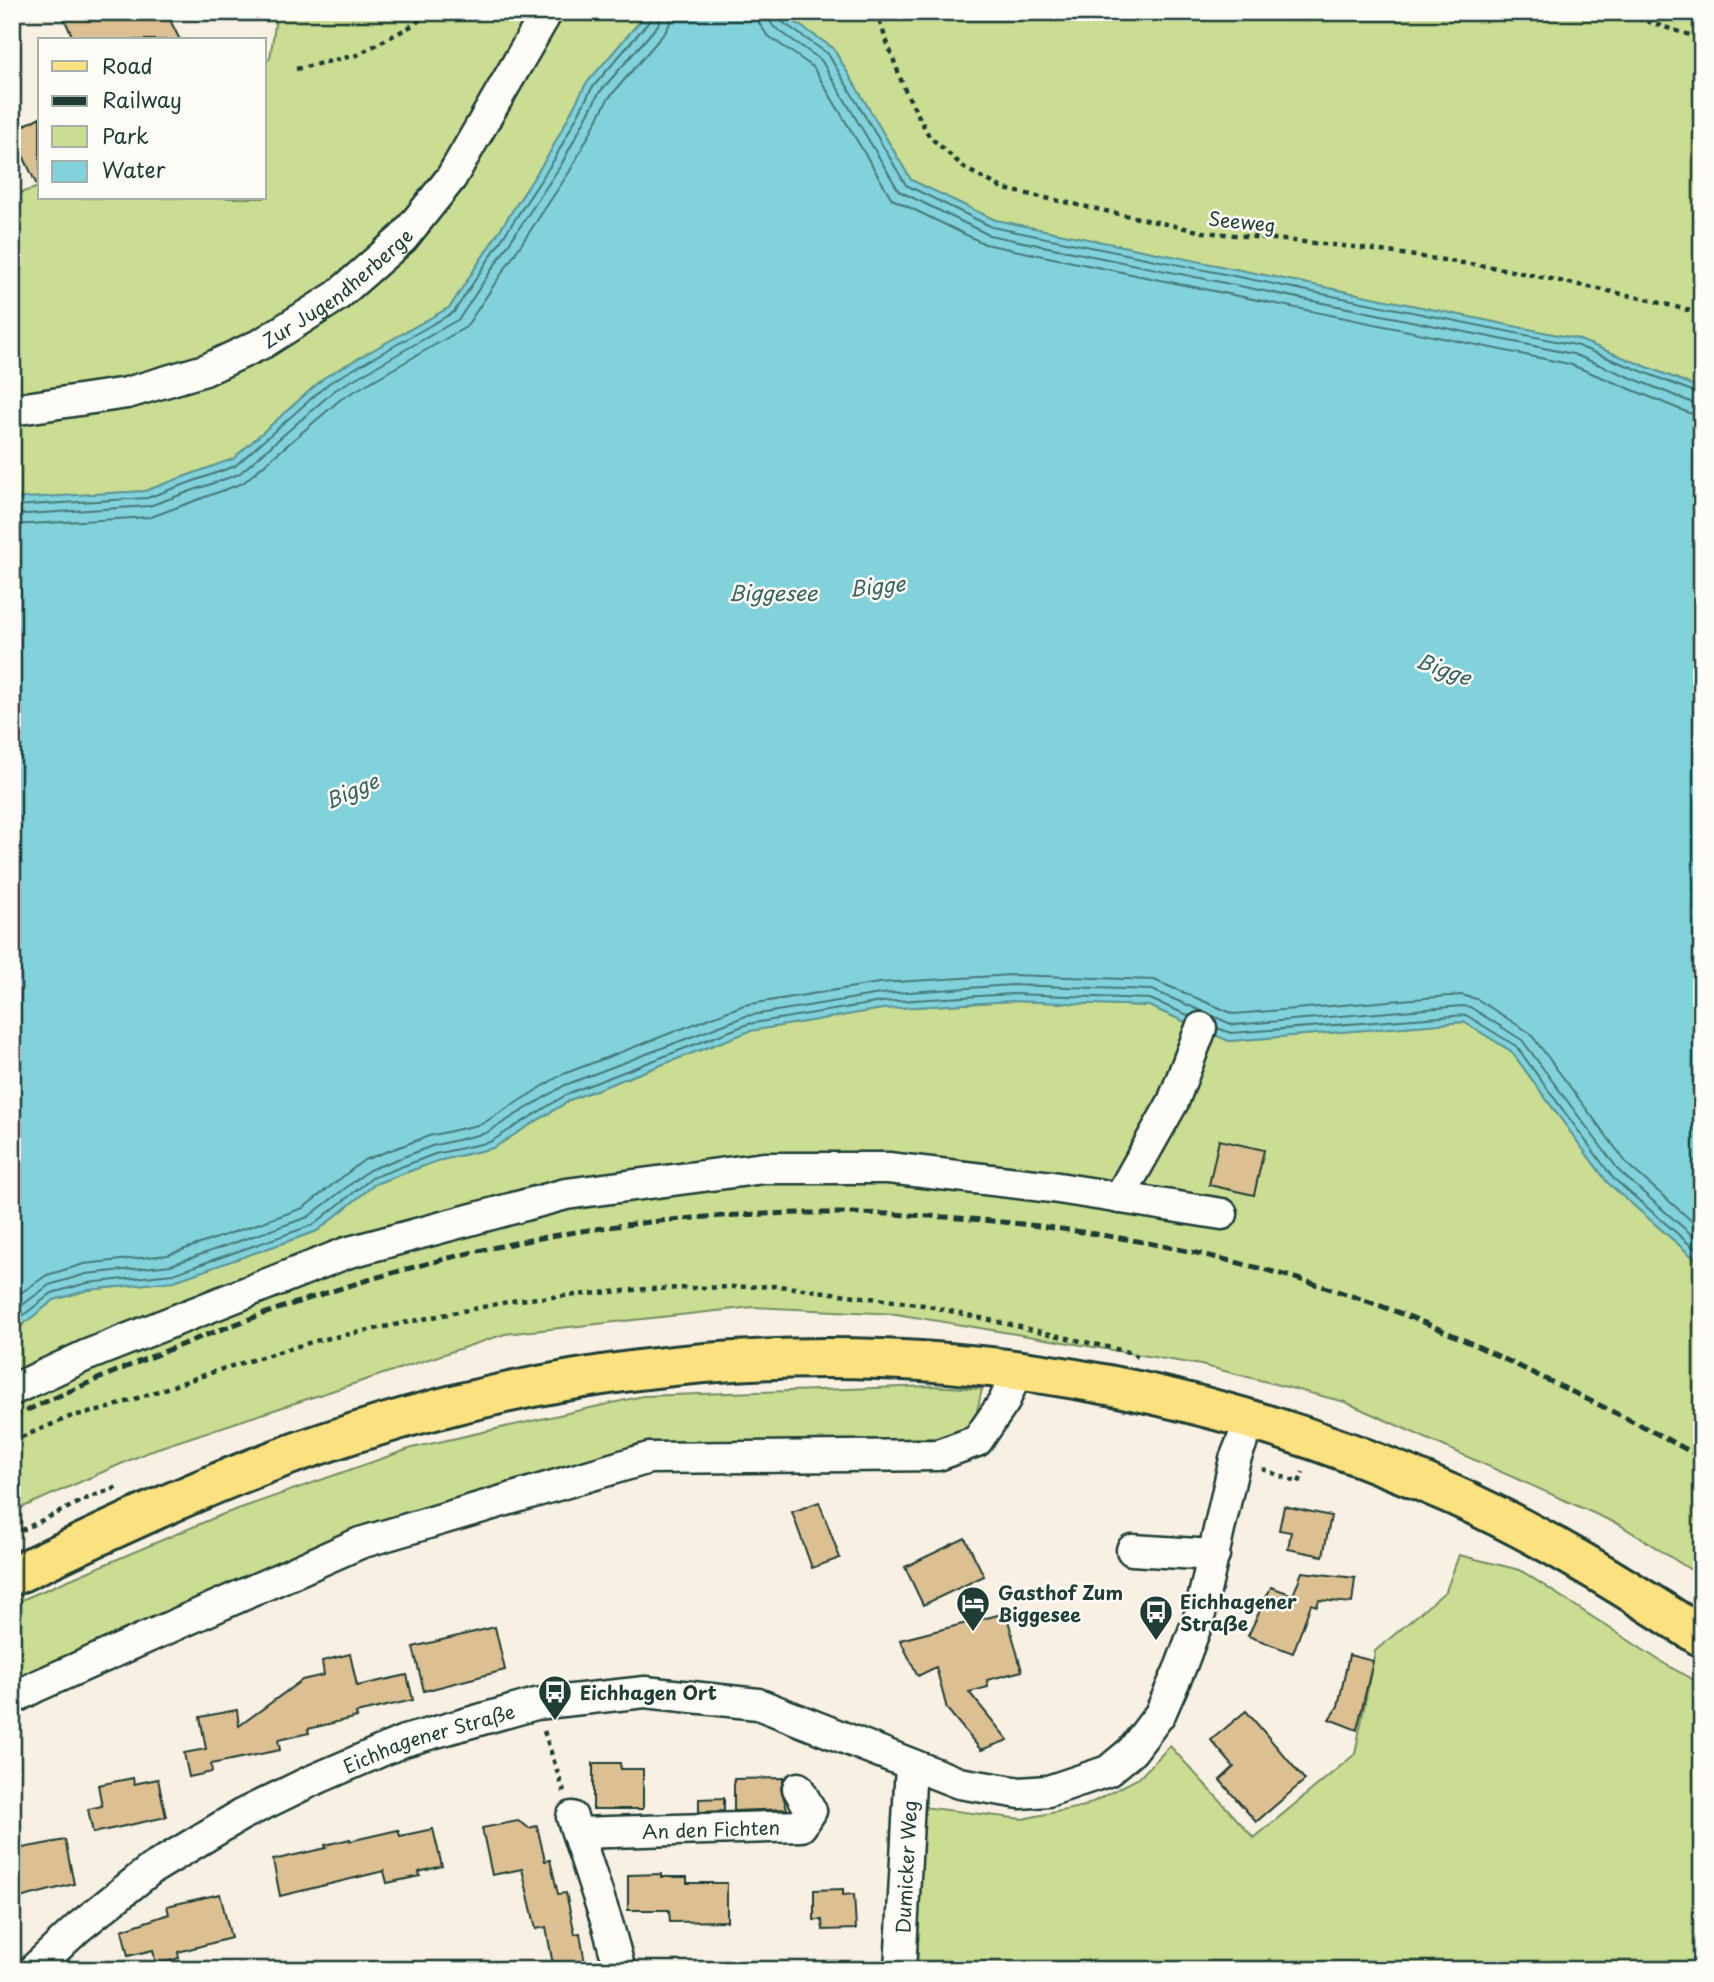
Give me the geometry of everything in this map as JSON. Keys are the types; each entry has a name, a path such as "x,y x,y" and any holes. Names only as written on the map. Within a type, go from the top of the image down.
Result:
{"main road":[{"path":"12,1576 195,1492 301,1451 466,1402 550,1383 708,1362 808,1356 924,1360 1018,1368 1114,1385 1251,1419 1402,1473 1457,1497 1541,1539 1702,1637"}],"street":[{"name":"Zur Jugendherberge","path":"12,410 127,393 205,370 263,343 337,296 403,238 451,178 547,12"},
{"path":"1119,1198 1172,1102 1201,1028"},
{"path":"12,1390 85,1356 346,1252 566,1194 764,1168 888,1168 1052,1187 1222,1214"},
{"path":"12,1699 360,1543 649,1458 938,1455 977,1441 1004,1402 1018,1368"},
{"name":"Eichhagener Straße","path":"33,1970 79,1927 150,1870 241,1815 404,1741 536,1704 645,1692 758,1704 959,1783 1020,1793 1048,1791 1108,1771 1132,1751 1160,1714 1199,1618 1235,1460 1251,1419"},
{"path":"1132,1550 1213,1555"},
{"name":"Dumicker Weg","path":"900,1970 911,1765"},
{"name":"An den Fichten","path":"575,1823 801,1826 811,1811 799,1788"},
{"path":"575,1823 620,1970"}],"path":[{"path":"296,69 357,55 415,24 428,12"},
{"name":"Seeweg","path":"876,12 904,88 929,136 966,169 1004,189 1203,232 1353,247 1498,268 1646,299 1702,314"},
{"path":"1618,12 1702,38"},
{"path":"12,1441 72,1416 103,1410 225,1368 315,1342 517,1300 646,1289 779,1286 924,1305 1087,1341 1133,1353 1141,1361"},
{"path":"536,1704 575,1823"}],"green space":[{"path":"277,12 648,12 586,84 548,156 450,307 325,377 233,459 145,491 12,499 12,195 38,188 38,200 266,200 266,61 270,58"},
{"path":"780,12 1702,12 1702,389 1577,339 995,220 911,180 833,48"},
{"path":"1012,1001 1149,1006 1229,1041 1464,1022 1511,1051 1608,1183 1702,1265 1702,1577 1620,1525 1345,1402 1201,1365 896,1314 753,1307 505,1334 155,1449 12,1512 12,1333 54,1300 88,1290 174,1281 317,1231 375,1184 437,1161 493,1148 572,1099 750,1031 882,1009"},
{"path":"931,1386 982,1389 974,1425 937,1438 651,1444 12,1685 12,1604 221,1515 412,1448 643,1396"},
{"path":"1459,1555 1520,1570 1702,1685 1702,1970 917,1970 923,1807 1022,1819 1085,1806 1139,1778 1170,1746 1254,1838 1355,1754 1375,1651 1446,1591"}],"water":[{"name":"Biggesee","path":"648,12 780,12 833,48 911,180 995,220 1577,339 1702,389 1702,1265 1608,1183 1511,1051 1464,1022 1229,1041 1149,1006 1012,1001 882,1009 750,1031 572,1099 493,1148 437,1161 375,1184 317,1231 174,1281 88,1290 54,1300 12,1333 12,499 145,491 233,459 325,377 450,307 548,156 586,84"}],"building":[{"path":"61,12 166,12 179,38 73,38"},
{"path":"38,118 38,188 12,132"},
{"path":"1219,1140 1264,1150 1254,1195 1209,1185"},
{"path":"819,1502 840,1558 812,1568 792,1512"},
{"path":"1284,1506 1331,1516 1323,1556 1288,1549 1291,1532 1279,1530"},
{"path":"965,1538 984,1576 923,1605 905,1567"},
{"path":"1302,1572 1355,1578 1352,1603 1319,1600 1317,1606 1311,1604 1293,1653 1248,1636 1271,1587 1293,1595"},
{"path":"1006,1613 1022,1671 987,1680 988,1687 969,1692 1008,1740 981,1750 947,1709 936,1667 918,1676 900,1640"},
{"path":"495,1627 505,1670 424,1691 413,1647"},
{"path":"350,1654 357,1686 407,1675 413,1700 356,1713 357,1717 308,1729 309,1733 278,1740 280,1750 211,1764 212,1772 189,1777 184,1753 206,1749 200,1717 237,1710 239,1726 302,1680 324,1675 322,1661"},
{"path":"1349,1655 1373,1661 1357,1730 1329,1719 1338,1706"},
{"path":"1246,1711 1305,1780 1256,1822 1220,1780 1234,1767 1211,1740"},
{"path":"593,1763 620,1763 621,1769 643,1769 643,1809 593,1809"},
{"path":"133,1778 134,1784 158,1779 166,1817 93,1833 88,1809 102,1806 98,1785"},
{"path":"784,1778 781,1789 787,1809 734,1811 734,1779"},
{"path":"724,1798 724,1811 699,1812 699,1799"},
{"path":"518,1821 529,1828 537,1826 545,1861 550,1860 558,1894 566,1893 575,1934 580,1933 586,1970 554,1970 546,1927 536,1929 522,1869 492,1875 482,1828"},
{"path":"433,1829 442,1866 419,1872 420,1876 387,1883 384,1871 280,1896 273,1860 326,1848 325,1845 350,1839 398,1830 400,1836"},
{"path":"65,1840 74,1884 12,1900 12,1850"},
{"path":"661,1874 661,1877 687,1877 687,1883 727,1883 727,1921 670,1922 669,1910 628,1910 628,1875"},
{"path":"843,1889 843,1895 854,1894 856,1929 823,1930 822,1920 814,1920 814,1890"},
{"path":"220,1894 231,1938 178,1952 179,1958 156,1965 153,1950 128,1956 122,1930 169,1914 167,1906"}],"railway":[{"path":"12,1417 134,1364 259,1316 322,1294 450,1258 515,1243 621,1225 731,1215 843,1213 956,1218 1069,1230 1180,1249 1287,1276 1389,1309 1445,1331 1702,1458"}],"place":[{"name":"Gasthof Zum Biggesee","path":"973,1633"},
{"name":"Eichhagener Straße","path":"1156,1642"},
{"name":"Eichhagen Ort","path":"555,1722"}],"water label":[{"name":"Bigge","path":"877,585"},
{"name":"Bigge","path":"1444,668"},
{"name":"Bigge","path":"351,790"}]}
